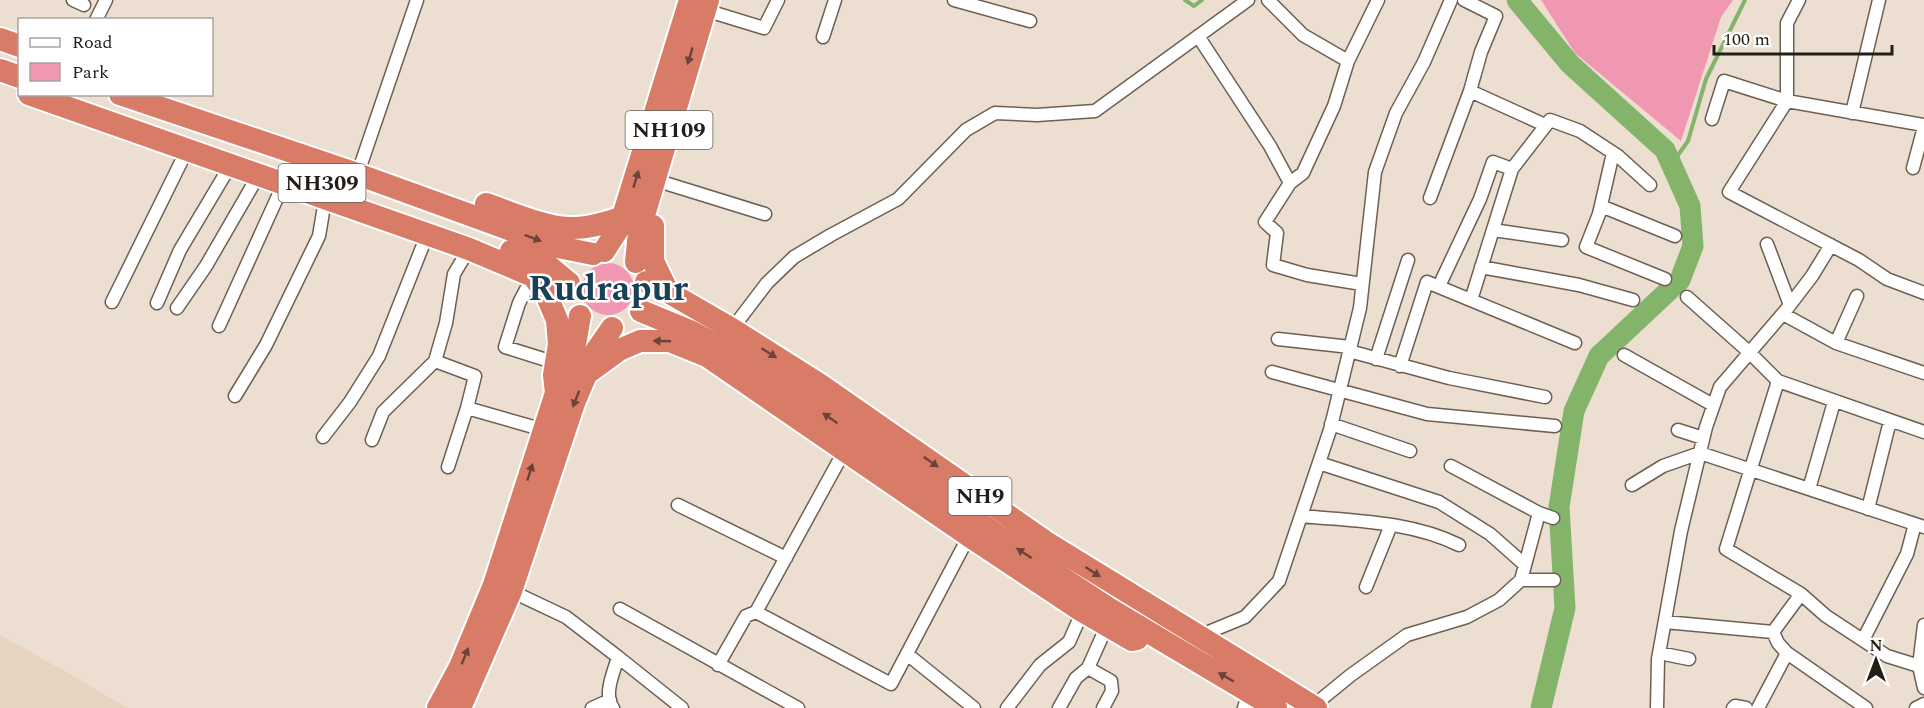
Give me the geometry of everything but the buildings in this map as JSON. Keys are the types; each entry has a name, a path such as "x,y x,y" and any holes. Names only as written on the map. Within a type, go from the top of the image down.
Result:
{"highway":[{"name":"NH109","path":"599,252 620,226 669,98 701,3"},
{"path":"0,39 18,45"},
{"path":"0,52 18,58"},
{"path":"0,70 18,76"},
{"path":"0,84 18,90"},
{"path":"35,96 190,144 230,166 427,235 471,243 533,276 546,294 557,320 559,345 554,375 556,393"},
{"name":"NH309","path":"74,96 190,144 471,243 546,264 569,283"},
{"name":"NH309","path":"128,96 359,169 495,215 558,247 599,252"},
{"path":"161,96 359,169"},
{"name":"NH109","path":"641,272 639,232 655,180 669,98"},
{"path":"655,180 657,197 652,243 653,261 668,292"},
{"path":"495,215 527,218 567,228 603,224 623,217"},
{"name":"NH9","path":"599,252 614,251 626,255 641,272 668,292 819,384 1046,542 1198,637 1251,691 1315,707"},
{"path":"599,252 579,263 569,283 570,299 574,311 594,327 620,327 632,321 641,311 646,299 641,272"},
{"name":"NH9","path":"641,311 692,332 725,350 849,443 973,529 1110,619 1156,636 1276,708"},
{"path":"438,708 503,588 544,430 575,345 580,316"},
{"path":"460,708 574,403 596,351 612,328"},
{"path":"586,374 619,350 640,341 670,341 706,356 849,443"}],"street":[{"path":"97,18 106,0"},
{"path":"359,169 417,0"},
{"path":"701,3 764,28 778,0"},
{"path":"823,37 835,0"},
{"path":"954,0 1030,21"},
{"path":"732,329 767,283 794,258 898,199 966,130 995,113 1037,115 1095,111 1248,0"},
{"path":"1268,0 1303,35 1348,61"},
{"path":"1362,284 1308,275 1273,265 1277,233 1265,222 1290,183 1303,173 1334,106 1348,61 1378,0"},
{"path":"1198,637 1245,617 1279,581 1331,424 1360,308 1375,172 1396,113 1424,62 1450,0"},
{"path":"1430,198 1470,91 1481,52 1496,16 1464,0"},
{"path":"1799,0 1787,23 1787,101 1729,192 1859,260 1887,279 1924,293"},
{"path":"1852,112 1879,0"},
{"path":"1198,36 1270,146 1290,183"},
{"path":"1712,119 1725,81 1787,101 1924,126 1913,168"},
{"path":"1470,91 1545,125"},
{"path":"1471,300 1512,169 1550,120 1580,131 1650,184"},
{"path":"112,302 190,144"},
{"path":"1612,153 1600,206 1586,247 1665,279"},
{"path":"1439,286 1480,199 1493,162 1512,169"},
{"path":"157,303 186,239 230,166"},
{"path":"177,308 206,266 258,176"},
{"path":"655,180 765,214"},
{"path":"219,326 283,185"},
{"path":"235,396 266,345 319,236 325,200"},
{"path":"1600,206 1675,236"},
{"path":"1493,230 1562,240"},
{"path":"323,437 350,402 379,356 427,235"},
{"path":"372,440 383,412 435,361 446,323 454,274 471,243"},
{"path":"1767,244 1786,310 1836,343 1924,373"},
{"path":"1657,708 1659,653 1681,531 1713,405 1720,387 1786,310 1812,276 1831,245"},
{"path":"1376,359 1408,260"},
{"path":"1481,267 1580,285 1633,300"},
{"path":"533,276 519,303 505,347 556,363"},
{"path":"1400,366 1427,282 1575,343"},
{"path":"1836,343 1857,296"},
{"path":"1687,297 1778,381 1924,432"},
{"path":"1278,339 1350,349 1400,366 1545,398"},
{"path":"1624,355 1713,405"},
{"path":"435,361 475,376 448,467"},
{"path":"1272,372 1427,414 1555,426"},
{"path":"1778,381 1726,549 1801,594 1826,616 1887,656 1919,666"},
{"path":"1809,489 1834,402"},
{"path":"467,408 544,430"},
{"path":"1868,509 1890,421"},
{"path":"1331,424 1410,451"},
{"path":"1678,430 1703,438"},
{"path":"718,665 746,616 756,612 849,443"},
{"path":"1632,486 1663,466 1700,453 1920,526 1863,640"},
{"path":"1319,463 1439,502 1490,534 1525,565"},
{"path":"1451,466 1539,513 1553,518"},
{"path":"678,505 786,558"},
{"path":"1315,707 1351,675 1407,635 1467,617 1499,600 1521,580 1539,513"},
{"path":"1301,516 1391,525 1438,535 1459,545"},
{"path":"1366,587 1391,525"},
{"path":"756,612 891,684 973,529"},
{"path":"1521,580 1554,580"},
{"path":"503,588 566,617 682,708"},
{"path":"1773,632 1801,594"},
{"path":"1007,708 1040,665 1069,642 1086,603"},
{"path":"620,609 798,708"},
{"path":"1059,708 1076,678 1088,668 1110,619"},
{"path":"1665,622 1773,632"},
{"path":"1924,625 1919,666 1924,688"},
{"path":"1773,632 1778,643 1787,653 1866,708"},
{"path":"1659,653 1689,660"},
{"path":"1758,708 1787,653"},
{"path":"907,654 974,708"},
{"path":"592,708 611,704 609,692 618,657"},
{"path":"1088,668 1111,681 1112,691 1103,708"},
{"path":"1916,708 1924,704"},
{"path":"1734,708 1735,706 1746,708"}],"shaded area":[{"path":"0,635 77,678 127,708 0,708"}],"green space":[{"path":"1541,0 1733,0 1721,17 1681,141 1575,53"},
{"path":"608,263 618,265 626,271 632,279 634,289 632,299 626,307 618,313 608,315 598,313 590,307 584,299 582,289 584,279 590,271 598,265"}],"waterway":[{"path":"1185,0 1194,6 1202,0"},
{"path":"1517,0 1570,64 1665,150 1690,206 1693,246 1680,280 1599,356 1574,411 1559,507 1565,608 1541,708"},
{"path":"1671,165 1688,141 1706,79 1745,0"}],"district":[{"name":"Rudrapur","path":"608,289"}]}
